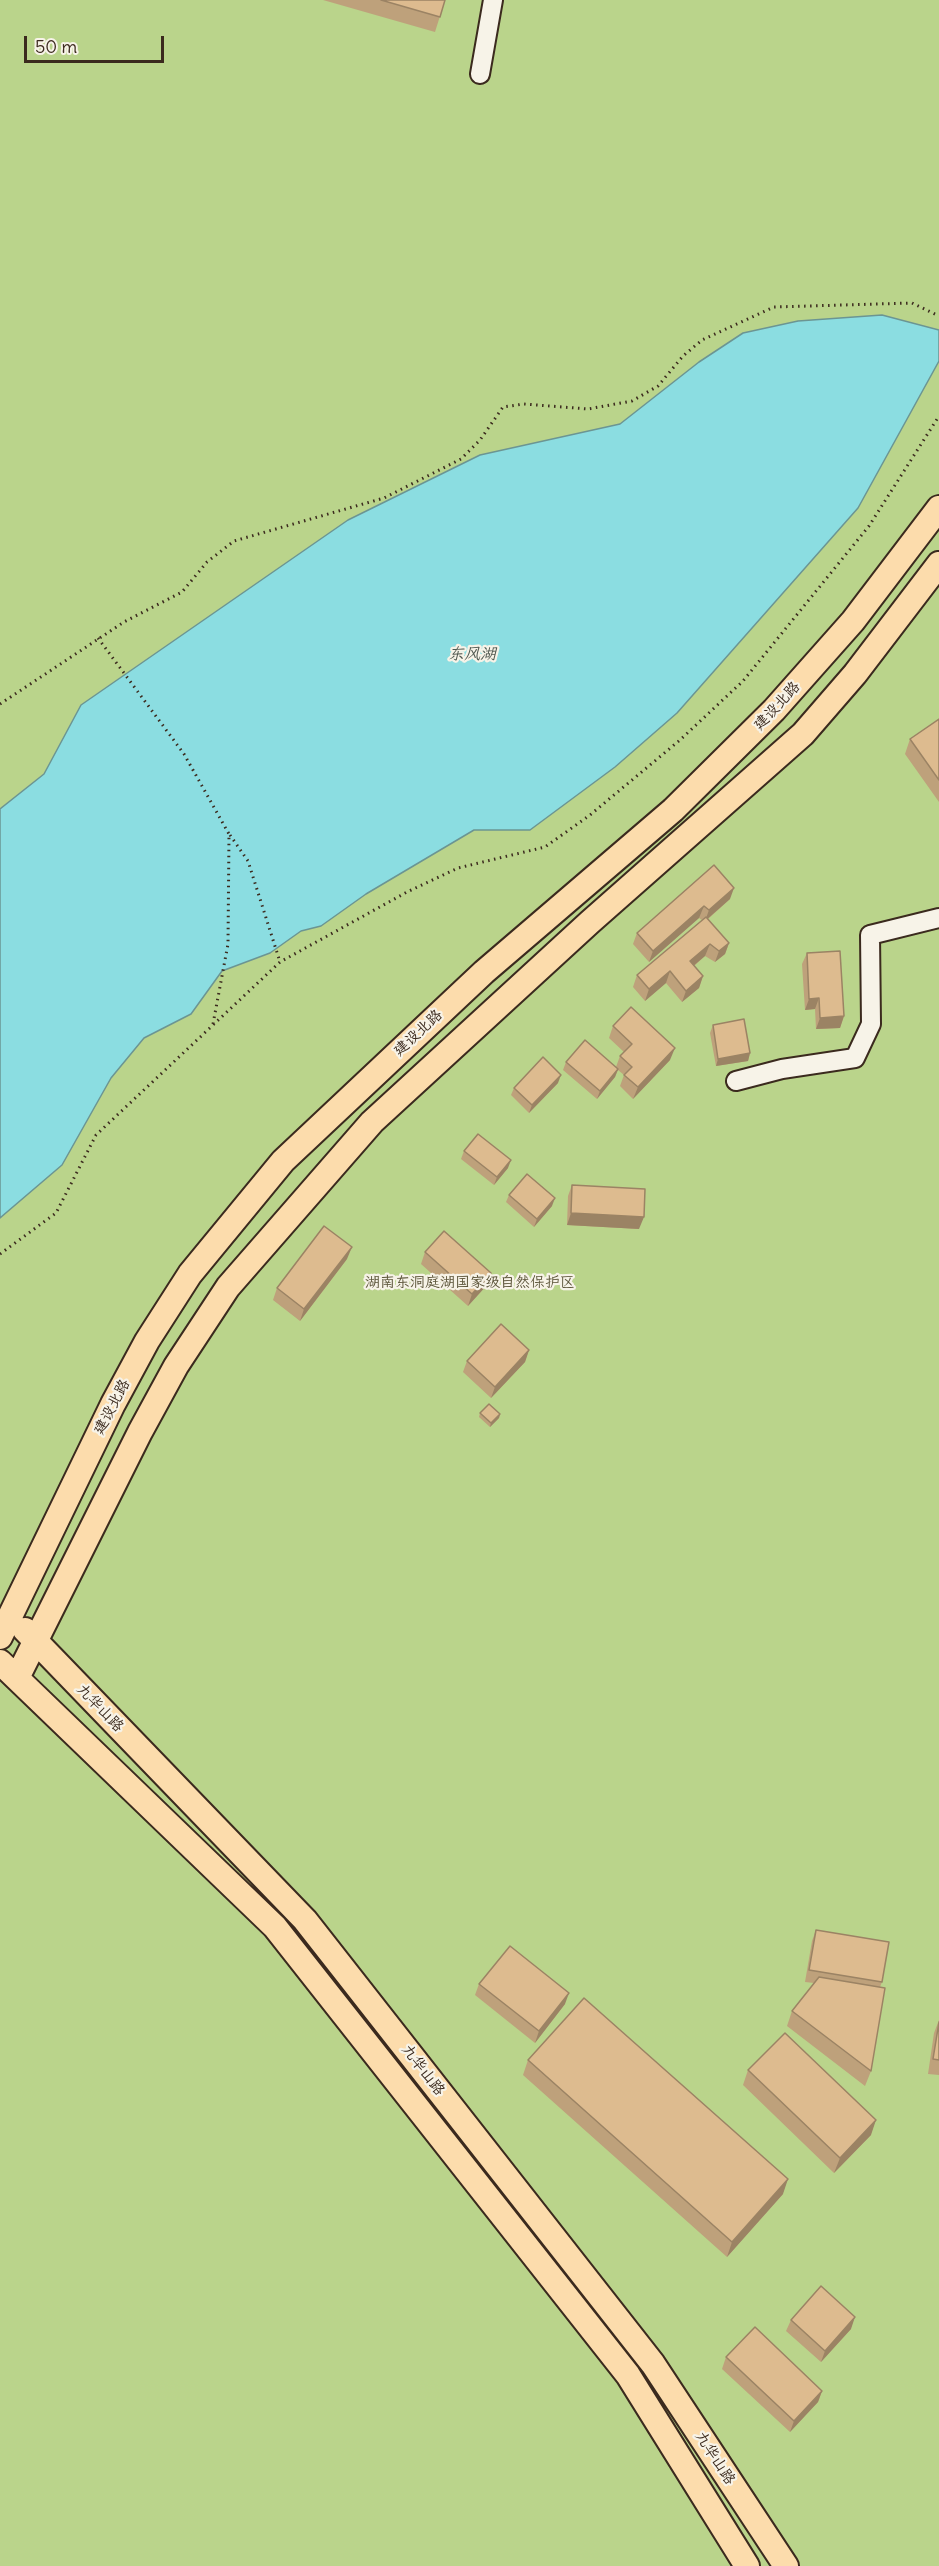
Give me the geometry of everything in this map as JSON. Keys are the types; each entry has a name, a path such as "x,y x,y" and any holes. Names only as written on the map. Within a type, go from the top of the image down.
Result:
{"main road":[{"name":"建设北路","path":"0,1637 5,1608 147,1341 190,1274 283,1161 484,972 673,810 766,719 853,621 939,508"},
{"path":"17,1678 140,1432 176,1366 228,1287 372,1122 590,922 803,734 855,674 939,564"},
{"name":"九华山路","path":"5,1608 305,1920 653,2364 786,2566"},
{"name":"九华山路","path":"0,1662 274,1927 628,2374 747,2566"}],"street":[{"path":"480,74 493,0"},
{"path":"736,1081 782,1069 855,1058 871,1024 870,935 939,918"}],"path":[{"path":"0,704 67,662 98,638 124,622 182,592 207,562 234,541 384,498 461,459 480,440 503,407 524,404 588,409 632,401 658,386 683,356 702,340 774,307 912,303 939,316"},
{"path":"0,1254 56,1213 96,1135 280,962 407,892 458,868 545,848 599,808 680,740 743,681 869,526 939,416"},
{"path":"98,638 184,754 229,834 248,861 280,962"},
{"path":"213,1024 228,944 229,834"}],"green space":[{"name":"湖南东洞庭湖国家级自然保护区","path":"0,0 939,0 939,2566 0,2566"}],"water":[{"name":"东风湖","path":"882,315 939,330 939,361 858,508 677,713 615,767 530,830 474,830 366,894 321,926 301,931 270,953 222,971 191,1014 144,1038 111,1078 62,1165 0,1218 0,809 44,774 81,705 348,520 480,455 620,424 699,362 743,333 798,321"}],"building":[{"path":"381,0 445,0 440,17"},
{"path":"939,719 939,780 910,739"},
{"path":"714,865 734,888 709,910 704,906 653,951 637,933"},
{"path":"706,917 729,943 719,951 710,944 690,961 703,976 686,991 670,971 649,989 637,975"},
{"path":"840,951 844,1016 820,1018 819,998 809,999 807,953"},
{"path":"631,1007 675,1048 638,1087 624,1075 632,1067 620,1056 632,1044 613,1026"},
{"path":"744,1019 750,1053 718,1059 713,1025"},
{"path":"585,1040 618,1069 600,1091 566,1062"},
{"path":"543,1057 561,1075 532,1105 514,1088"},
{"path":"478,1134 511,1160 497,1177 464,1151"},
{"path":"527,1174 555,1198 537,1219 509,1195"},
{"path":"572,1185 645,1189 644,1217 571,1213"},
{"path":"324,1226 352,1247 304,1309 277,1288"},
{"path":"444,1231 491,1273 472,1294 425,1252"},
{"path":"501,1324 529,1350 495,1387 467,1361"},
{"path":"489,1404 500,1414 491,1423 480,1413"},
{"path":"816,1930 889,1942 882,1982 809,1970"},
{"path":"510,1946 569,1993 539,2031 479,1984"},
{"path":"819,1977 885,1988 871,2071 792,2011"},
{"path":"584,1998 788,2179 732,2242 528,2060"},
{"path":"939,2022 939,2060 933,2059"},
{"path":"785,2033 876,2120 840,2158 748,2070"},
{"path":"821,2286 855,2317 825,2351 791,2320"},
{"path":"755,2327 822,2391 794,2421 726,2357"}]}
